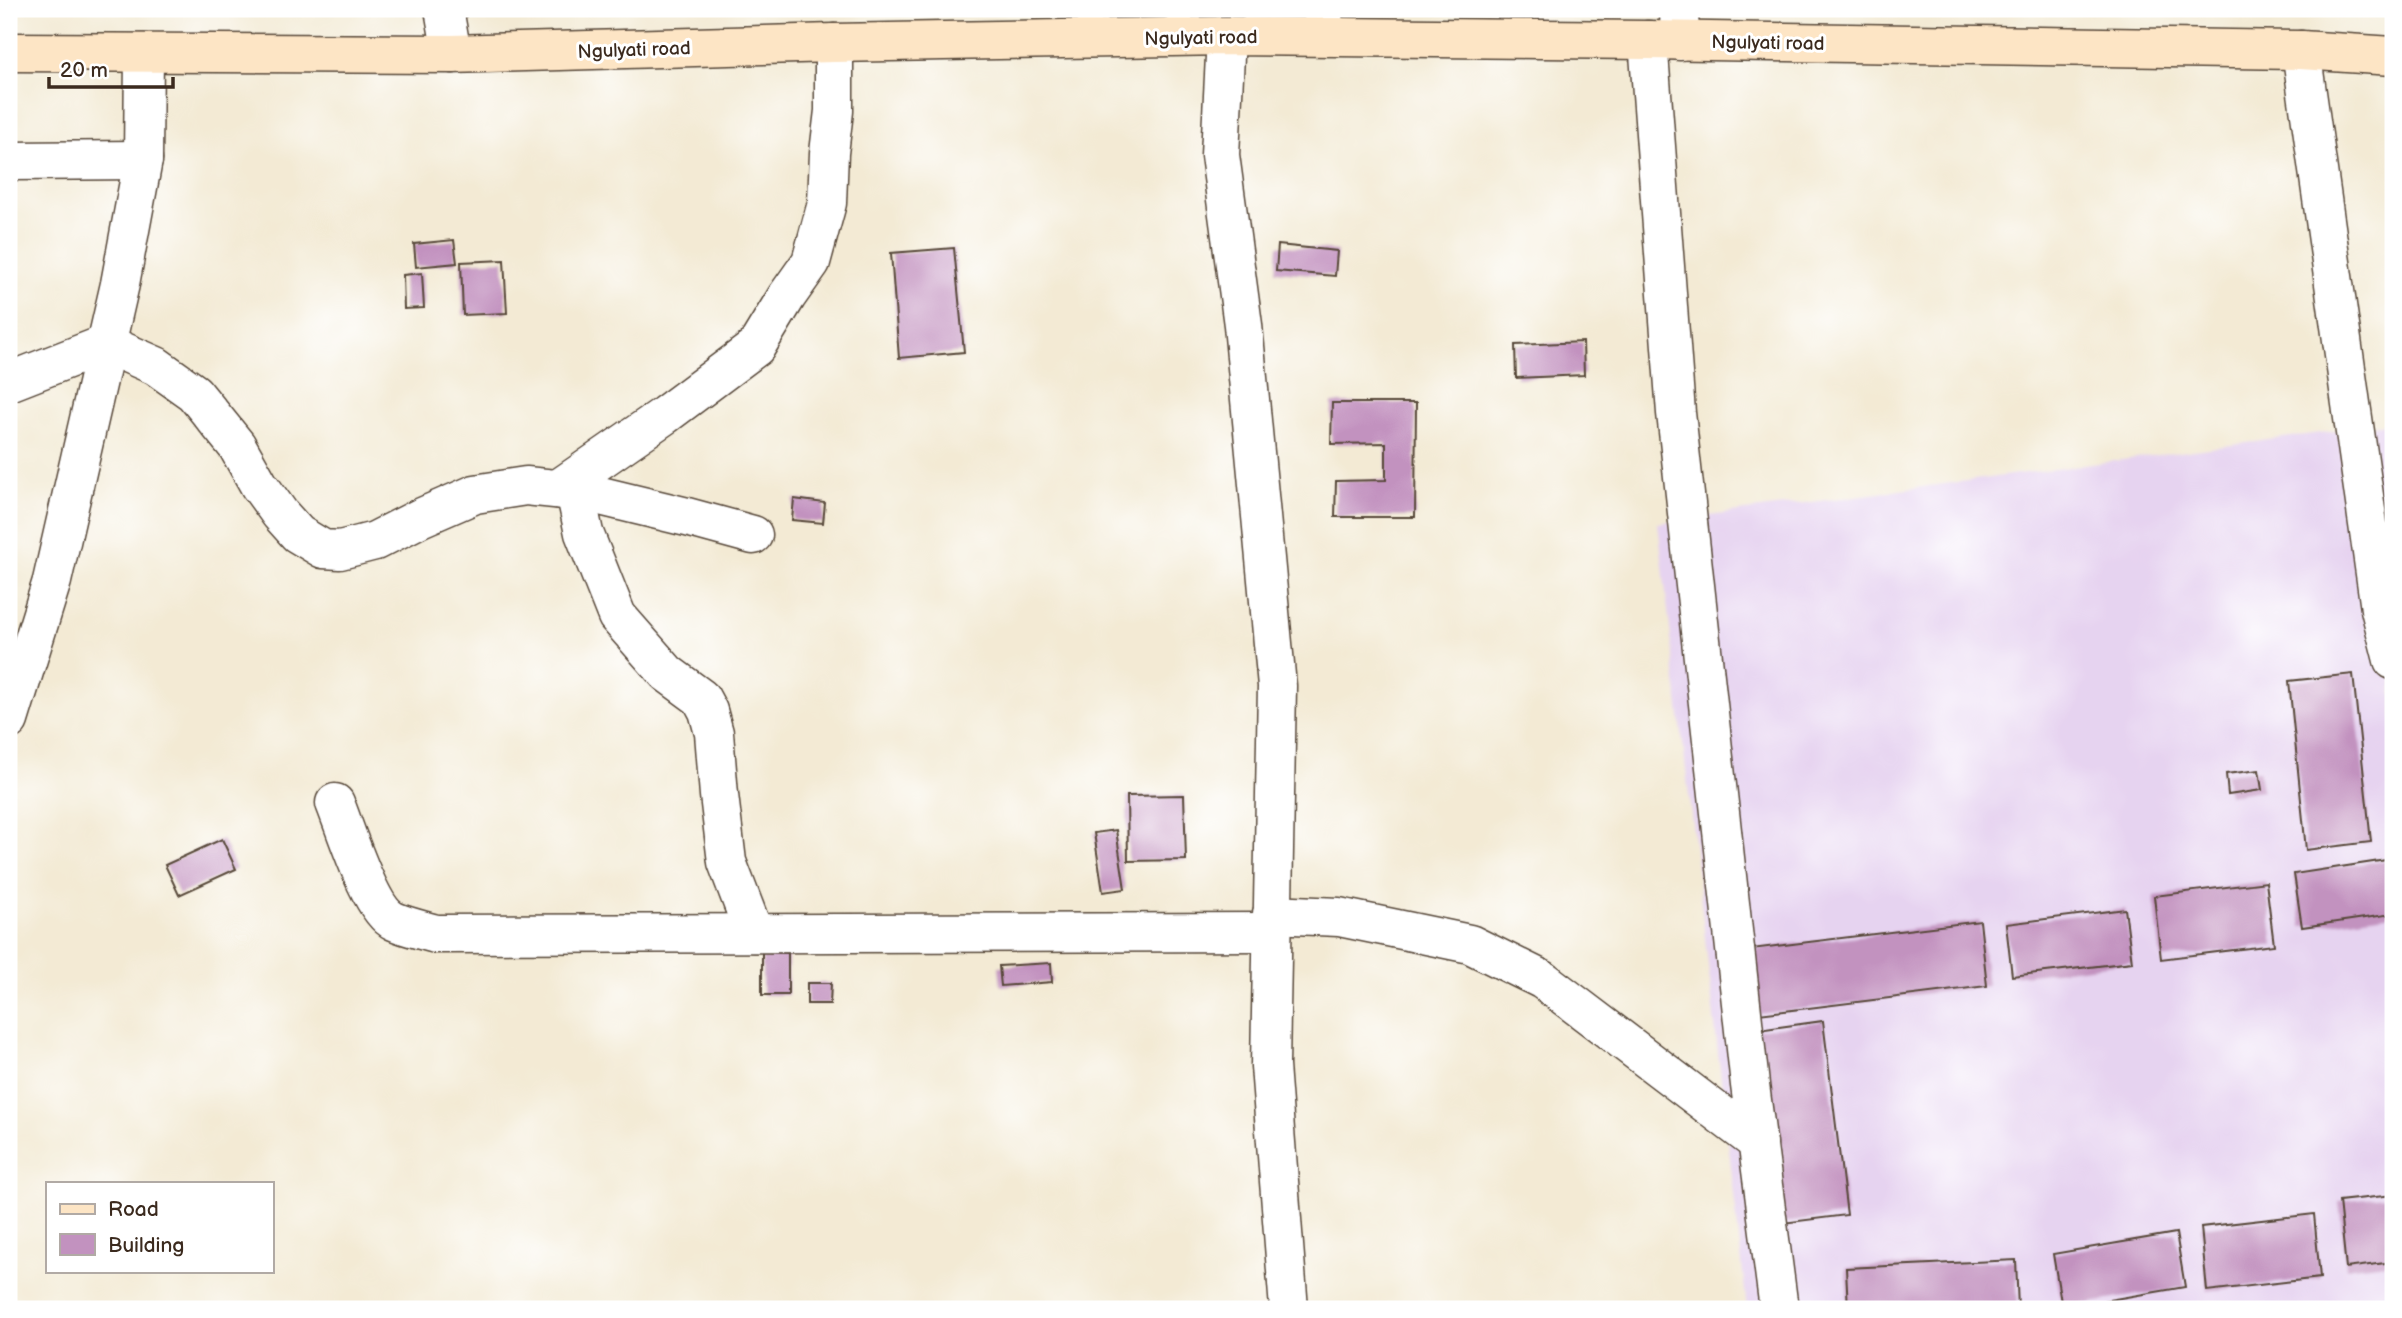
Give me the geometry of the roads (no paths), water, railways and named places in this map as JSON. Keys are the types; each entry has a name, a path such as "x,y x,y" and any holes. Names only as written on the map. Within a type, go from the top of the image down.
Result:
{"main road":[{"name":"Ngulyati road","path":"9,52 452,54 834,43 1226,36 1323,23 1669,30 2393,55"}],"street":[{"path":"444,9 452,54"},
{"path":"1669,30 1676,413 1779,1309"},
{"path":"1226,36 1220,155 1243,325 1277,687 1269,1066 1289,1309"},
{"path":"567,490 756,347 811,262 828,203 829,153 834,111 834,43"},
{"path":"2301,50 2378,596 2393,660"},
{"path":"9,720 51,581 106,344 142,160 144,53"},
{"path":"9,161 142,160"},
{"path":"9,383 106,344 156,366 194,393 237,446 259,485 280,514 298,534 323,549 340,550 375,541 475,494 526,485 567,490 687,517 753,536"},
{"path":"567,490 617,616 667,673 701,698 708,711 714,733 727,862 754,933"},
{"path":"335,803 379,909 392,920 436,934 754,933 1272,923 1339,917 1469,944 1543,980 1758,1143"}]}
